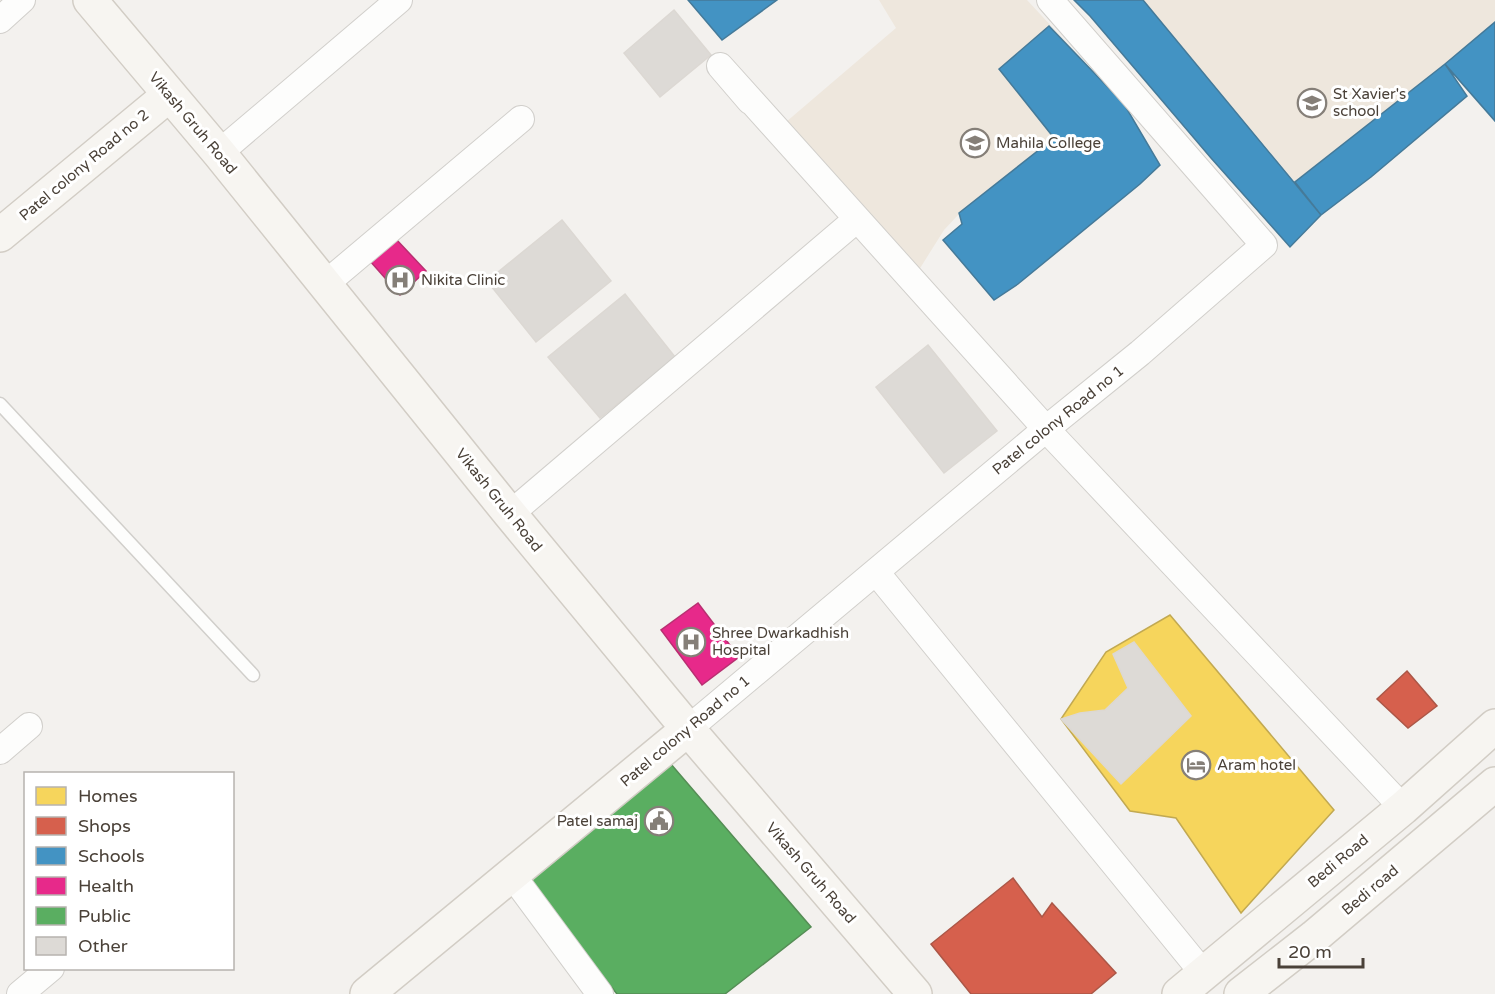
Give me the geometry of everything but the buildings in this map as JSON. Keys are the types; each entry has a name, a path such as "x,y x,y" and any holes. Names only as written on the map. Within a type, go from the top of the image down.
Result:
{"street":[{"path":"0,20 22,0"},
{"name":"Vikash Gruh Road","path":"90,0 219,153 510,514 688,729 915,994"},
{"path":"219,153 399,0"},
{"name":"Patel colony Road no 1","path":"367,994 1140,353 1264,245 1050,0"},
{"name":"Patel colony Road no 2","path":"0,235 169,94"},
{"path":"750,101 1046,429 1403,808"},
{"path":"324,285 521,119"},
{"path":"510,514 857,219"},
{"path":"876,572 1191,984"},
{"path":"0,751 29,726"},
{"name":"Bedi Road","path":"1191,984 1403,808 1495,726"},
{"name":"Bedi road","path":"1241,994 1314,937 1495,784"},
{"path":"1464,811 1495,821"},
{"path":"512,875 600,994"},
{"path":"20,994 50,970"}],"lane":[{"path":"0,404 253,675"}],"shaded area":[{"name":"Mahila College","path":"879,0 1027,0 1124,104 1160,165 1018,284 994,300 943,240 962,224 959,214 944,230 912,281 786,122 896,28"},
{"name":"St Xavier's school","path":"1143,0 1495,0 1495,121 1445,64 1295,182"}],"place":[{"name":"St Xavier's school","path":"1312,103"},
{"name":"Mahila College","path":"975,143"},
{"name":"Nikita Clinic","path":"400,280"},
{"name":"Shree Dwarkadhish Hospital","path":"691,642"},
{"name":"Aram hotel","path":"1196,765"},
{"name":"Patel samaj","path":"659,821"}]}
